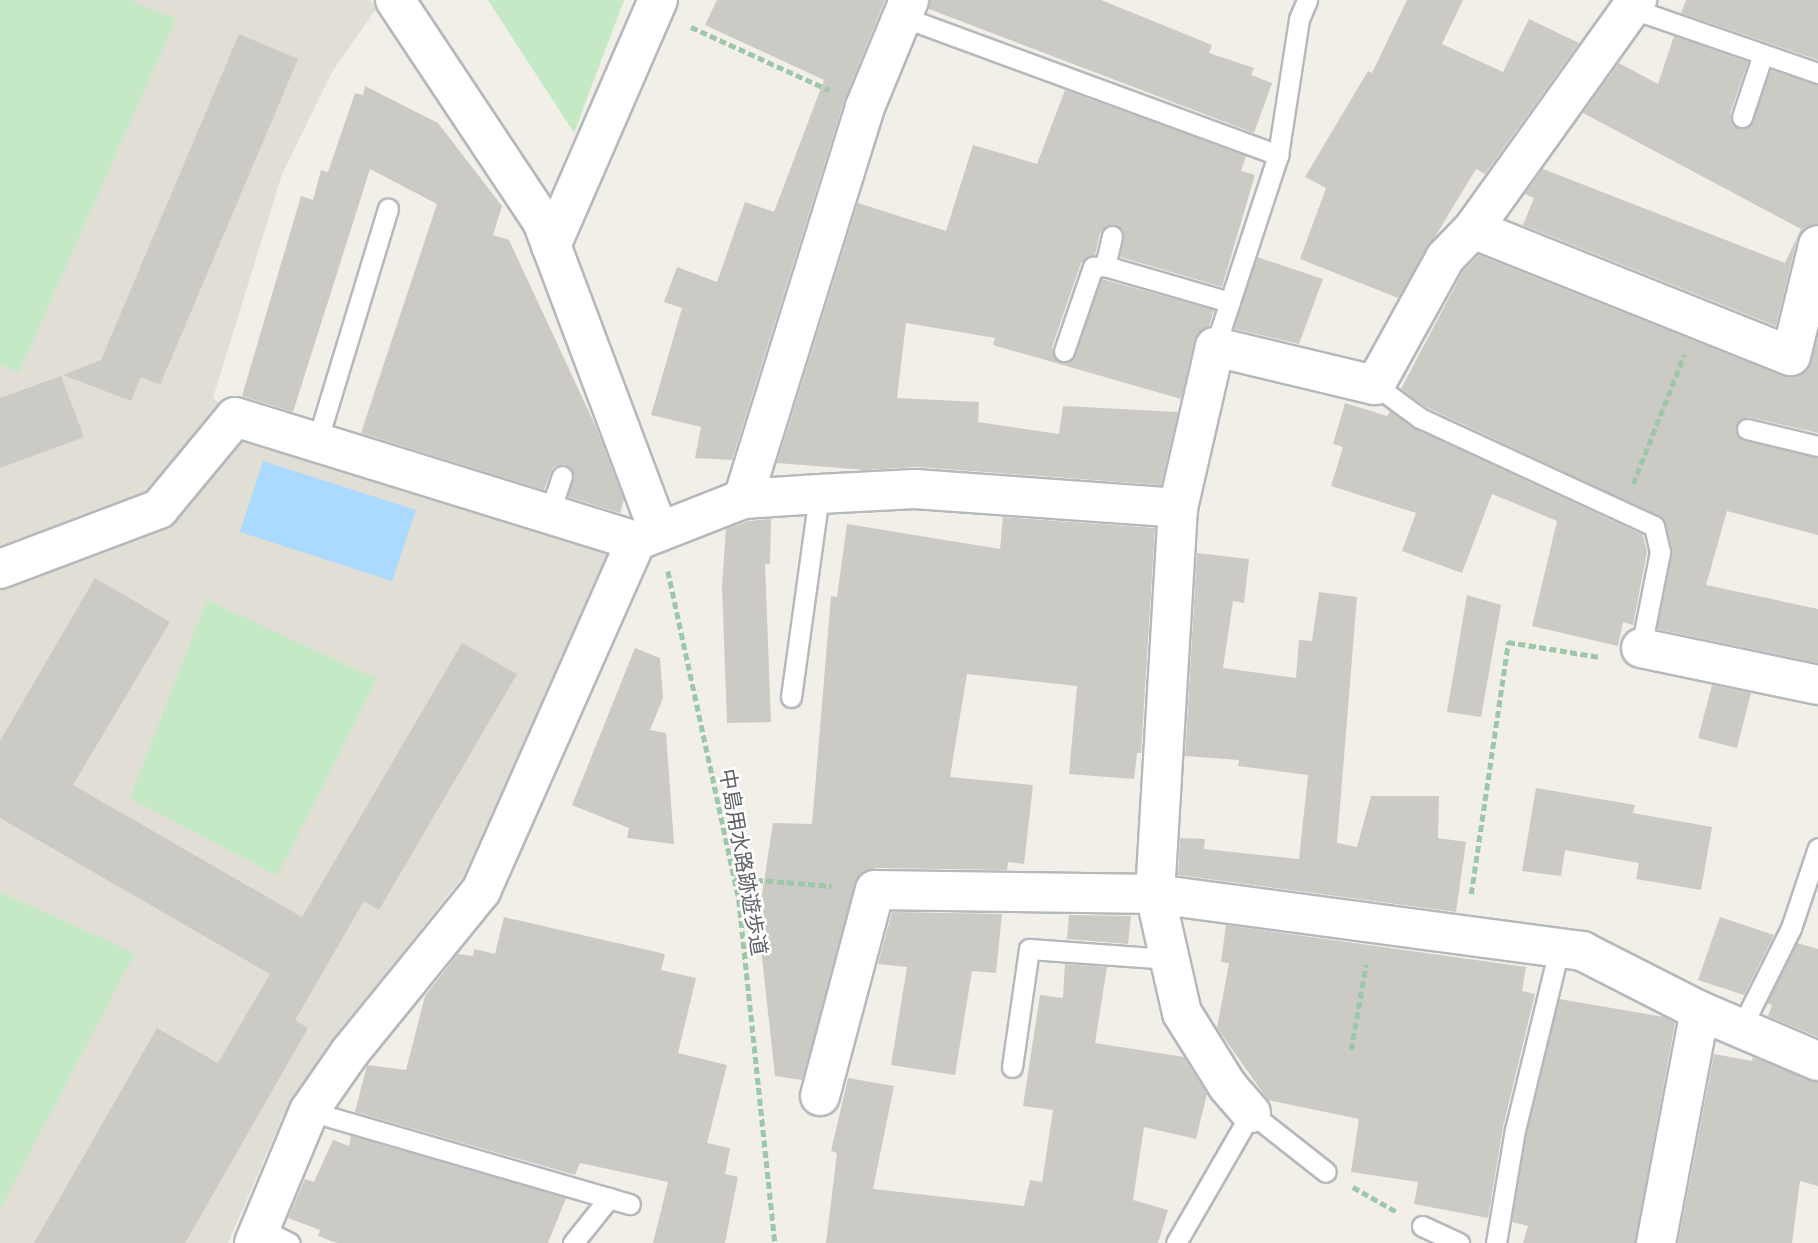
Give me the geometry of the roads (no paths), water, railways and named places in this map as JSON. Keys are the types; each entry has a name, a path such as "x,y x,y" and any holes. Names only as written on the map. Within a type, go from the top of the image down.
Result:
{"street":[{"path":"269,1238 309,1111 350,1052 481,891 647,536 542,220 396,0"},
{"path":"1251,1113 1227,1085 1182,1013 1155,894 1178,508 1215,347 1375,385 1445,258 1473,229 1635,4"},
{"path":"551,246 656,5"},
{"path":"743,499 865,107 906,8"},
{"path":"1473,229 1700,317 1791,356 1818,245"},
{"path":"0,569 159,509 235,417 549,514 647,536 743,499 819,494 915,489 1178,508"},
{"path":"1641,648 1818,685"},
{"path":"820,1096 875,890 1155,894 1582,951 1700,1011 1818,1061"},
{"path":"1656,1243 1700,1011"}],"lane":[{"path":"1215,347 1278,155 1299,19 1307,0"},
{"path":"1635,4 1818,73"},
{"path":"906,8 1278,155"},
{"path":"1741,117 1763,54"},
{"path":"317,442 388,209"},
{"path":"1105,266 1112,236"},
{"path":"1064,351 1093,267 1105,266 1230,302"},
{"path":"1375,385 1420,418 1654,526 1660,552 1641,648"},
{"path":"1747,429 1818,446"},
{"path":"549,514 562,476"},
{"path":"791,697 819,494"},
{"path":"1741,1028 1791,928 1818,848"},
{"path":"1012,1067 1029,949 1168,959"},
{"path":"1496,1243 1515,1130 1559,949"},
{"path":"309,1111 630,1204"},
{"path":"1176,1243 1251,1113 1326,1172"},
{"path":"573,1243 609,1198"},
{"path":"1422,1226 1459,1243"}],"water":[{"path":"263,461 416,510 392,581 240,532"}]}
